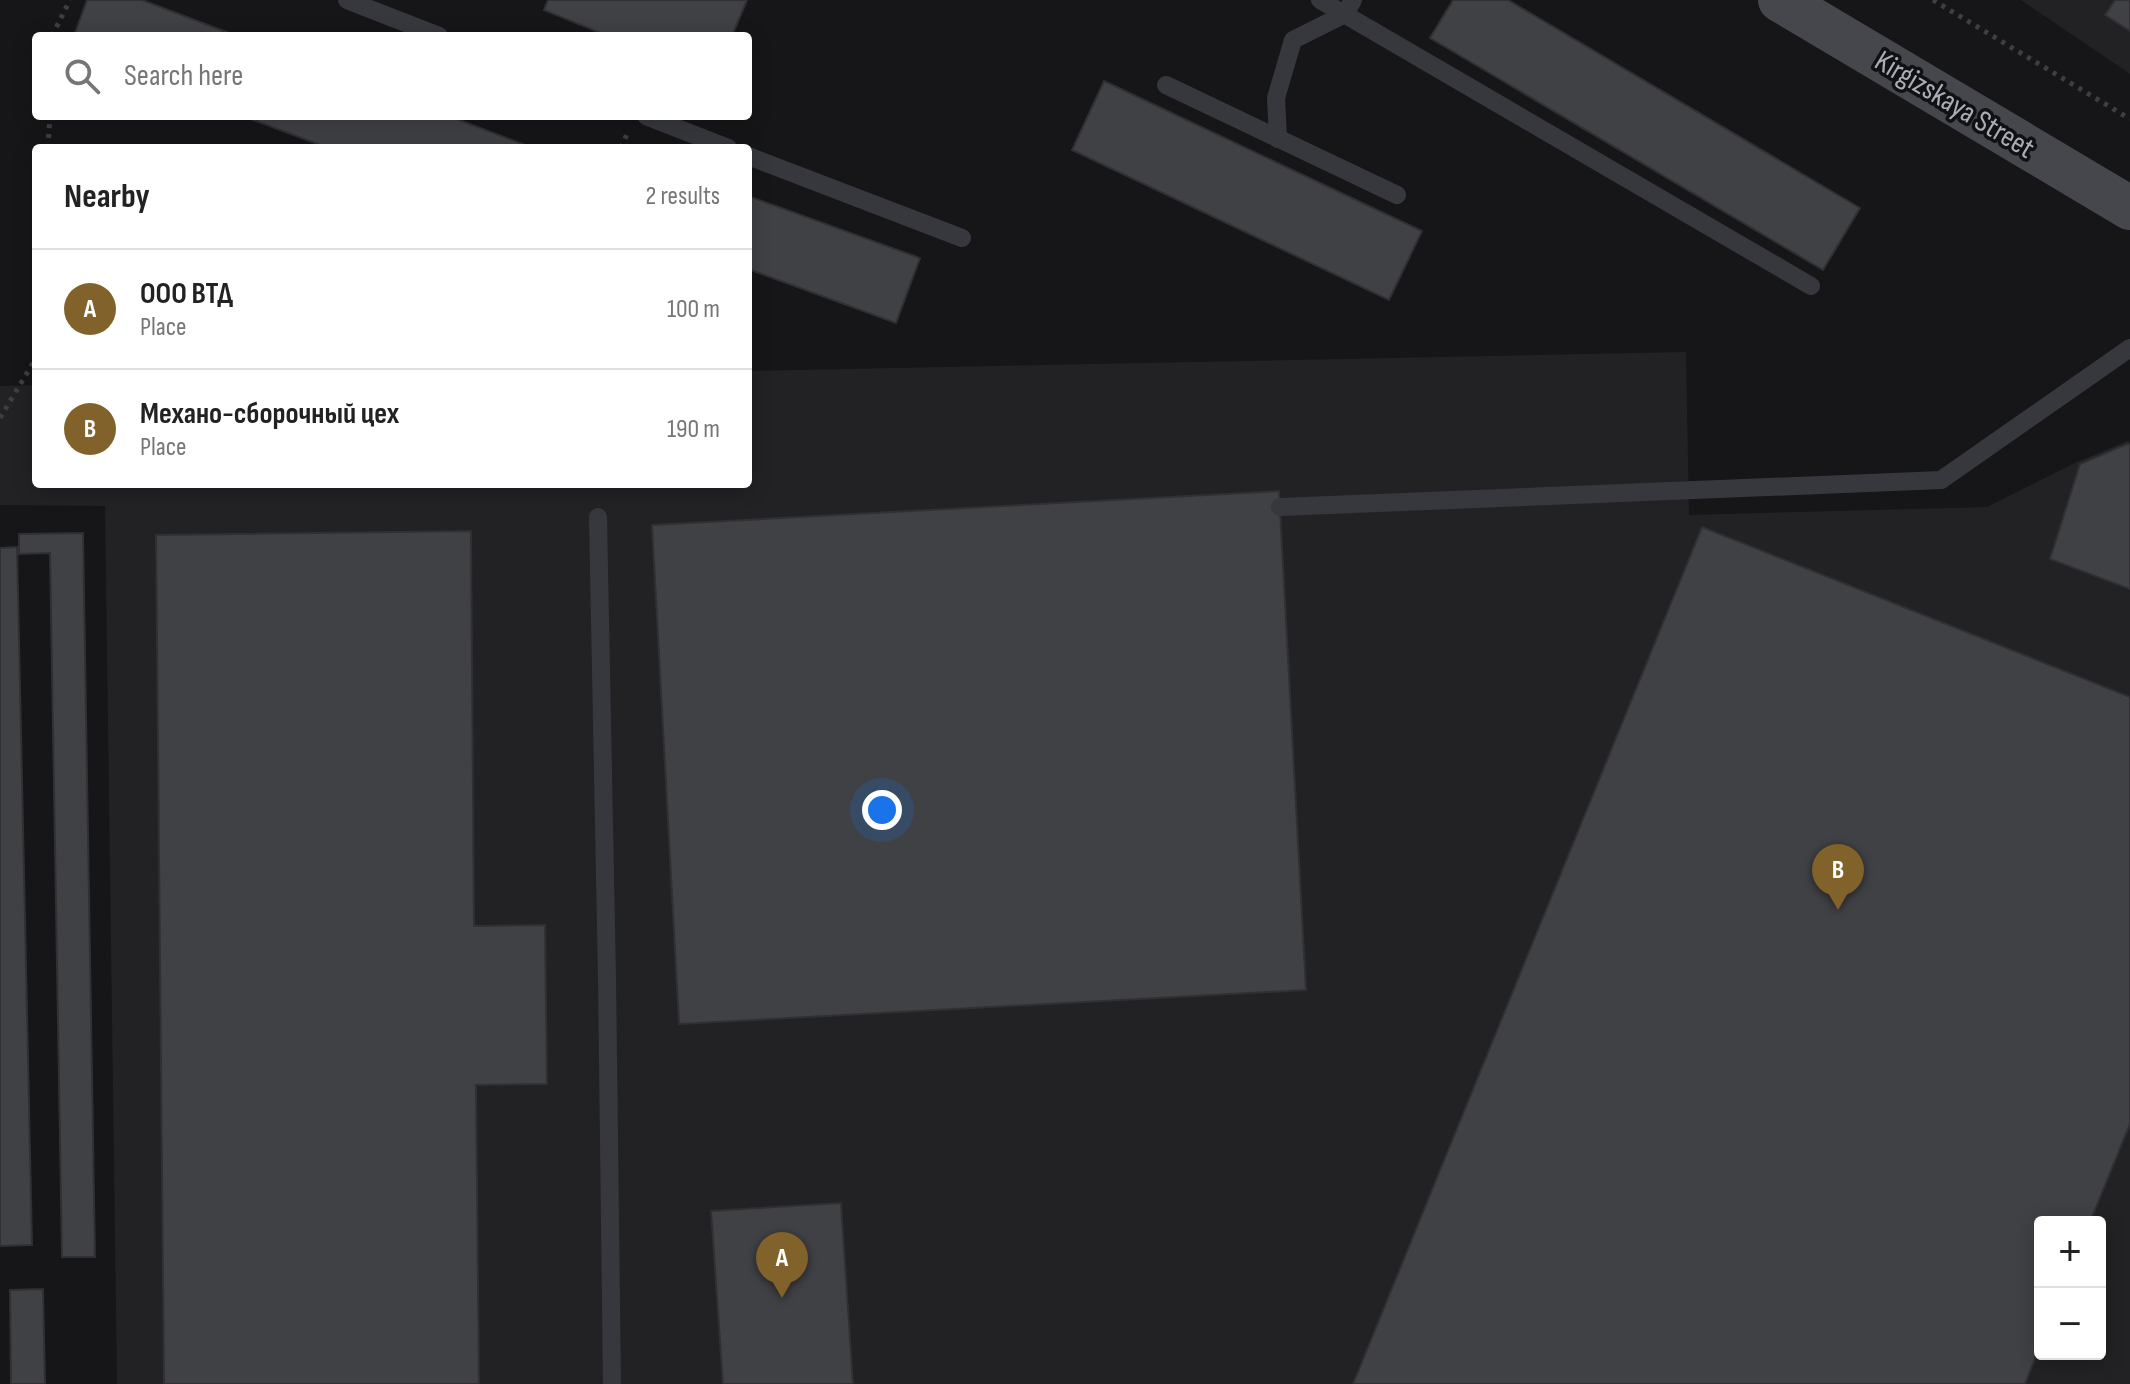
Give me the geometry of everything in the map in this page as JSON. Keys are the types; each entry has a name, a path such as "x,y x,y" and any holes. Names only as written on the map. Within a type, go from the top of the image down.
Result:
{"main road":[{"name":"Kirgizskaya Street","path":"1780,0 2130,208"}],"lane":[{"path":"347,0 429,32"},
{"path":"1320,0 1349,7 1811,286"},
{"path":"1278,139 1276,98 1293,40 1349,7"},
{"path":"1166,85 1397,195"},
{"path":"656,120 718,144"},
{"path":"752,158 962,238"},
{"path":"1280,507 1941,480 2130,348"},
{"path":"598,517 612,1384"}],"path":[{"path":"54,32 70,0"},
{"path":"1933,0 2130,119"},
{"path":"48,144 50,120"},
{"path":"0,418 32,365"}],"shaded area":[{"path":"2021,0 2130,0 2130,74"},
{"path":"1686,352 1689,515 1987,507 2077,462 2130,442 2130,1384 117,1384 105,506 0,505 0,386 32,385 32,488 752,488 752,371"}],"building":[{"path":"87,0 142,0 226,32 75,32"},
{"path":"548,0 747,0 734,32 598,32 544,10"},
{"path":"1453,0 1508,0 1860,208 1823,270 1430,38"},
{"path":"2115,0 2130,0 2130,31 2105,15"},
{"path":"1104,81 1422,231 1389,300 1072,150"},
{"path":"254,120 460,120 522,144 317,144"},
{"path":"752,197 920,258 896,323 752,270"},
{"path":"2130,445 2130,589 2050,559 2080,464"},
{"path":"1279,491 1306,990 679,1024 652,525"},
{"path":"1702,527 2130,697 2130,1124 2092,1216 2034,1216 2034,1360 2025,1384 1353,1384"},
{"path":"471,531 474,926 545,925 547,1084 476,1085 479,1384 164,1384 156,535"},
{"path":"83,533 95,1257 62,1257 50,553 19,554 19,534"},
{"path":"17,547 32,1245 0,1246 0,548"},
{"path":"841,1203 853,1384 723,1384 711,1211"},
{"path":"43,1289 45,1384 11,1384 10,1290"}],"place":[{"name":"Механо-сборочный цех","path":"1838,910"},
{"name":"ООО ВТД","path":"782,1298"}]}
